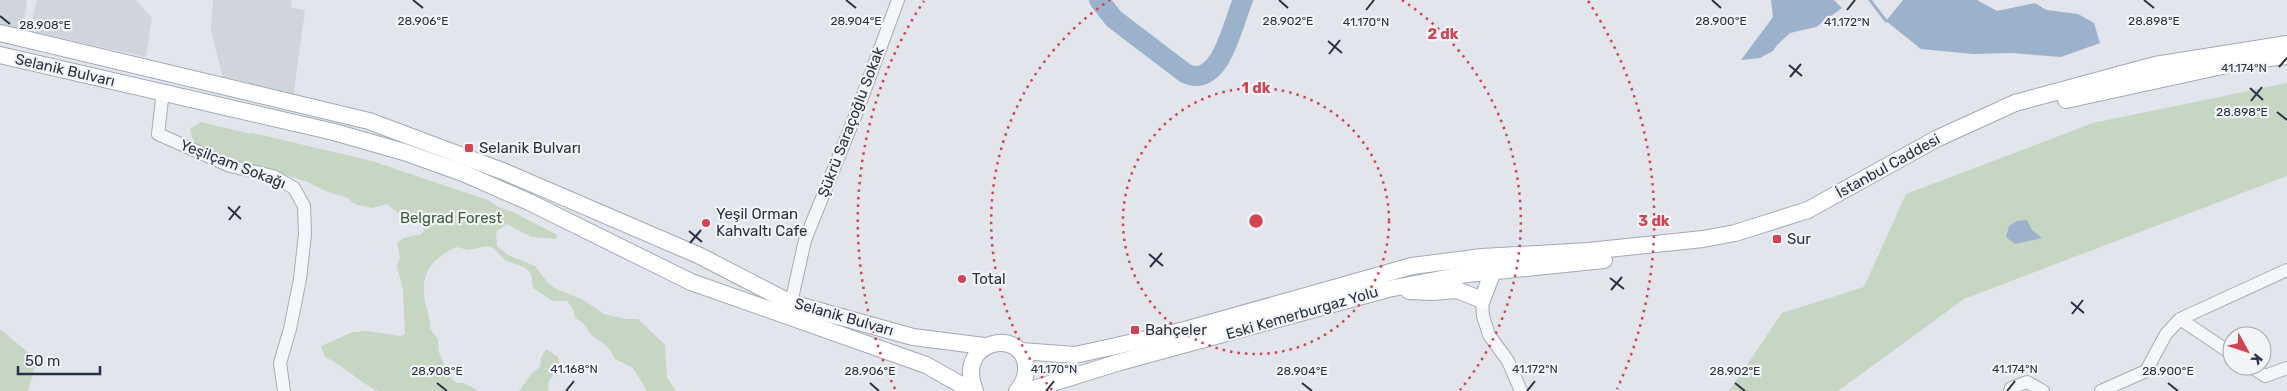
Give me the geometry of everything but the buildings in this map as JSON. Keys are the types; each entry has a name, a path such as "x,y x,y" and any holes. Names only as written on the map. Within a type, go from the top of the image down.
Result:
{"main road":[{"name":"Selanik Bulvarı","path":"0,33 377,124 505,172 698,255 791,302 913,337 984,346"},
{"name":"İstanbul Caddesi","path":"1482,257 1589,251 1703,239 1735,233 1808,210 1936,139 2018,107 2155,65 2287,44"},
{"name":"Selanik Bulvarı","path":"0,55 163,91 334,132 404,152 529,202 691,282 913,359 974,391"},
{"name":"İstanbul Caddesi","path":"1493,271 1610,260 1704,246 1766,232 1810,218 1908,161 2004,116 2018,107 2245,62 2287,56"},
{"path":"1482,257 1493,271 1482,300 1475,273 1476,264 1482,257"},
{"name":"Eski Kemerburgaz Yolu","path":"984,346 998,343 1014,346 1021,351 1075,355 1185,330 1412,266 1482,257"},
{"name":"Eski Kemerburgaz Yolu","path":"1027,391 1120,362 1388,289 1493,271"},
{"path":"1388,289 1432,292 1457,290 1482,300"},
{"path":"974,391 970,379 972,362 976,354 984,346"},
{"path":"1017,391 1026,369 1025,359 1021,351"}],"street":[{"name":"Şükrü Saraçoğlu Sokak","path":"791,302 806,240 856,114 898,0"},
{"name":"Yeşilçam Sokağı","path":"163,91 158,134 230,166 272,176 294,188 304,206 305,234 300,279 290,329 280,363 284,391"},
{"path":"2101,391 2146,371 2166,334 2180,319 2287,270"},
{"path":"1482,300 1483,316 1489,334 1508,361 1521,391"},
{"path":"2180,319 2222,347"},
{"path":"2272,373 2287,368"},
{"path":"2010,391 2011,388 2028,382 2043,391"}],"shaded area":[{"path":"0,0 27,0 22,35 0,30"},
{"path":"37,0 136,0 152,18 146,57 30,31"},
{"path":"213,0 292,0 291,8 305,10 293,99 225,86 211,31"}],"green space":[{"path":"2287,83 2287,176 1964,299 1838,391 1729,391 1782,313 1864,287 1906,194 2093,123"},
{"name":"Belgrad Forest","path":"201,122 372,161 488,200 498,207 513,212 557,235 556,239 532,237 506,224 496,232 497,246 508,255 535,266 548,283 558,290 582,299 604,314 626,319 638,319 665,345 667,377 676,391 647,391 633,368 615,359 611,351 591,335 583,323 575,318 573,309 567,301 553,301 533,288 531,274 526,268 505,260 492,247 486,246 469,250 456,247 442,255 428,271 424,285 424,298 430,329 438,339 439,353 450,377 456,383 464,383 479,391 378,391 325,357 321,346 353,332 367,331 400,336 405,334 403,290 397,266 400,257 397,243 404,238 422,234 424,230 420,221 397,212 387,204 372,208 354,204 348,198 325,191 308,182 209,152 196,143 192,137 190,129"},
{"path":"0,329 37,360 28,391 0,391"},
{"path":"546,349 558,357 560,365 549,381 548,391 519,391 533,372 540,367 541,358"}],"water":[{"path":"1771,0 1834,0 1842,8 1816,27 1790,33 1773,51 1760,58 1741,60 1773,17"},
{"path":"1903,0 1977,0 1997,11 2035,3 2046,10 2078,14 2094,23 2100,43 2061,57 2012,53 1973,54 1921,49 1886,21"},
{"path":"2027,220 2032,230 2042,238 2015,244 2006,237 2009,226 2017,221"}],"waterway":[{"path":"1099,0 1114,19 1185,73 1197,76 1208,72 1217,63 1230,37 1243,0"},
{"path":"1870,0 1886,21"}],"place":[{"name":"Selanik Bulvarı","path":"469,148"},
{"name":"Yeşil Orman Kahvaltı Cafe","path":"706,223"},
{"name":"Sur","path":"1777,239"},
{"name":"Total","path":"962,279"},
{"name":"Bahçeler","path":"1135,330"}]}
